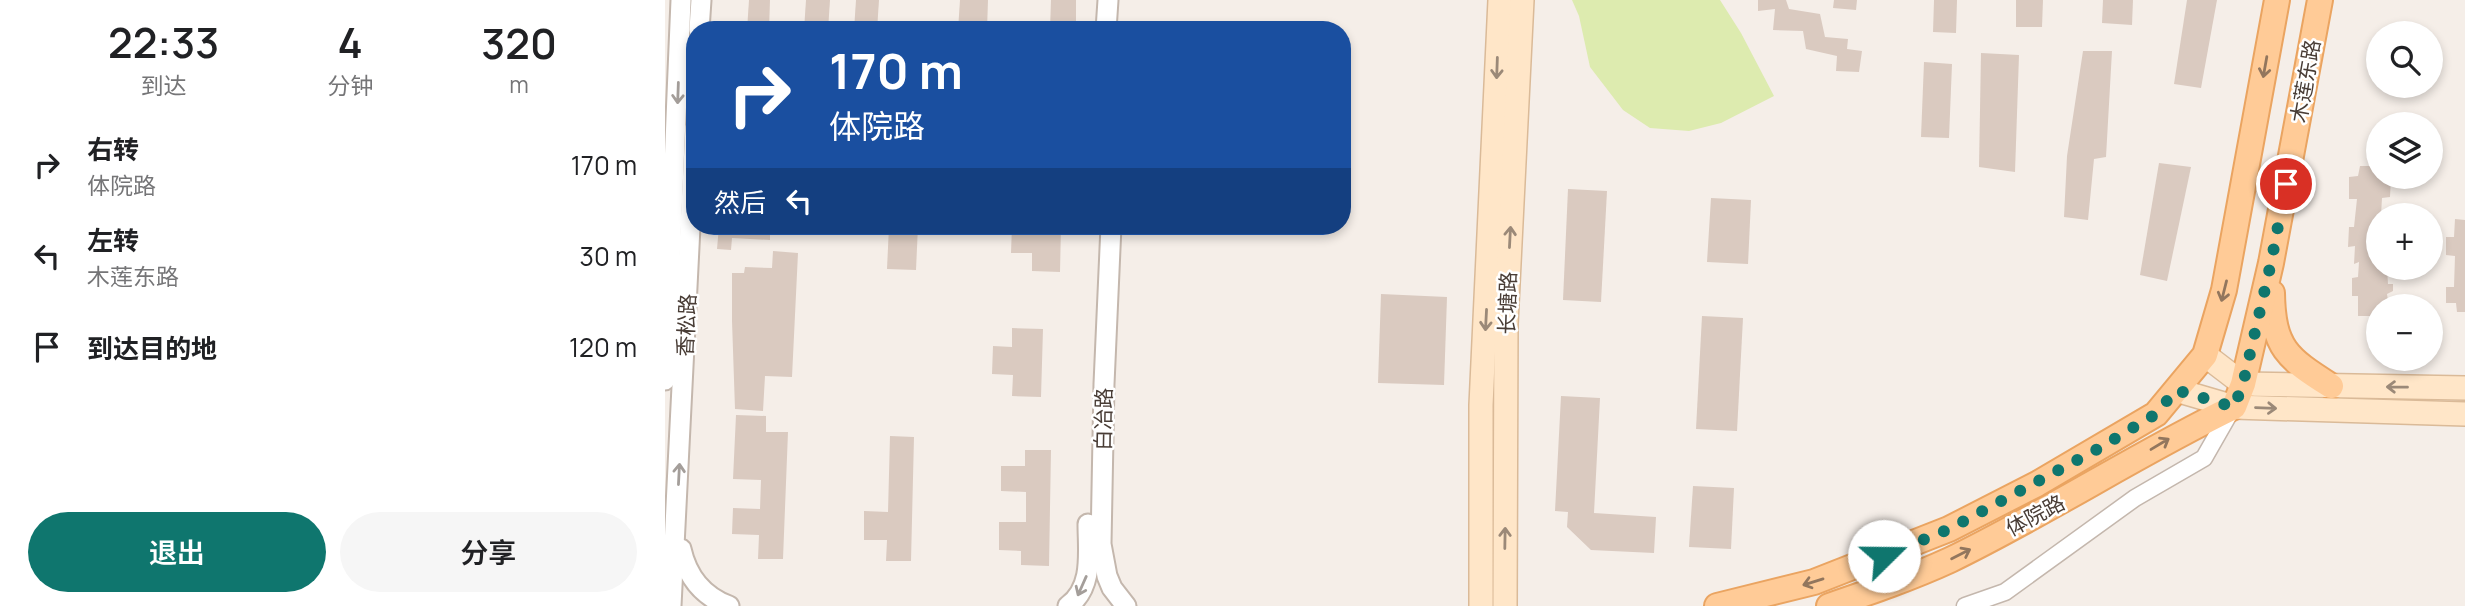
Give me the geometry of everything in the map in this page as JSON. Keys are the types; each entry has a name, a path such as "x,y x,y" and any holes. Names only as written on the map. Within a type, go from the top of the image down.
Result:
{"main road":[{"name":"长塘路","path":"1481,606 1481,405 1500,0"},
{"name":"长塘路","path":"1505,606 1506,324 1523,0"},
{"name":"木莲东路","path":"2205,355 2227,278 2277,0"},
{"name":"木莲东路","path":"2234,407 2243,384 2271,263 2320,0"},
{"path":"2271,263 2272,314 2282,348 2301,367 2331,386"},
{"path":"2205,355 2243,384 2465,388"},
{"name":"体院路","path":"1717,606 1814,582 1949,529 2116,439 2156,414 2205,355"},
{"name":"体院路","path":"2176,390 2234,407 2465,414"},
{"name":"体院路","path":"1829,606 1880,589 1948,561 2087,487 2172,437 2234,407"}],"street":[{"name":"香松路","path":"665,380 681,0"},
{"path":"700,21 701,0"},
{"path":"1107,21 1108,0"},
{"path":"1120,21 1121,0"},
{"name":"香松路","path":"671,606 690,235"},
{"name":"白冶路","path":"1068,606 1082,592 1088,563 1091,384 1098,235"},
{"name":"白冶路","path":"1111,235 1101,544 1107,576 1112,588 1126,606"},
{"path":"1965,606 2005,592 2135,498 2204,458 2234,407"},
{"path":"676,526 685,568 700,589 729,606"}],"green space":[{"path":"1572,0 1720,0 1741,33 1774,96 1721,123 1689,131 1650,128 1623,110 1590,67 1579,16"}],"building":[{"path":"749,0 770,0 769,21 748,21"},
{"path":"806,0 830,0 829,21 805,21"},
{"path":"856,0 879,0 878,21 855,21"},
{"path":"960,0 988,0 987,21 959,21"},
{"path":"1051,0 1076,0 1076,21 1050,21"},
{"path":"1758,0 1786,0 1789,9 1820,14 1825,37 1848,39 1847,49 1862,51 1859,72 1836,71 1837,56 1806,49 1803,31 1773,30 1775,9 1758,11"},
{"path":"1834,0 1857,0 1856,10 1833,8"},
{"path":"1934,0 1957,0 1956,33 1933,32"},
{"path":"2016,0 2043,0 2042,27 2016,27"},
{"path":"2103,0 2133,0 2132,25 2102,23"},
{"path":"2187,0 2217,0 2201,88 2174,84"},
{"path":"2083,51 2112,51 2106,157 2094,159 2088,220 2064,217 2067,156"},
{"path":"1981,53 2019,55 2015,172 1979,167"},
{"path":"1924,62 1952,64 1949,138 1921,137"},
{"path":"2159,163 2191,167 2167,281 2140,275"},
{"path":"2360,166 2366,166 2366,189 2390,189 2390,197 2382,198 2382,203 2366,203 2366,280 2388,280 2388,284 2393,284 2393,291 2387,294 2366,294 2366,316 2358,316 2358,296 2352,296 2352,278 2358,277 2359,262 2354,264 2355,246 2348,247 2349,227 2354,227 2357,199 2349,199 2349,177 2358,176"},
{"path":"1568,189 1607,191 1601,302 1563,300"},
{"path":"1711,198 1751,200 1748,264 1707,262"},
{"path":"2455,219 2465,220 2465,312 2457,312 2456,303 2446,303 2446,287 2454,287 2455,256 2446,255 2446,237 2454,237"},
{"path":"718,235 770,235 770,240 732,238 731,250 717,249"},
{"path":"889,235 918,235 916,270 887,269"},
{"path":"1012,235 1061,235 1060,272 1032,271 1032,253 1011,253"},
{"path":"773,251 798,253 792,377 765,376 763,411 735,409 732,273 744,273 745,267 772,268"},
{"path":"1381,294 1447,297 1444,385 1378,383"},
{"path":"1702,316 1743,318 1737,431 1696,429"},
{"path":"1012,328 1043,329 1041,397 1012,396 1013,375 992,374 993,346 1012,347"},
{"path":"1561,396 1600,398 1594,513 1656,517 1654,553 1591,550 1567,527 1568,512 1555,511"},
{"path":"736,415 766,416 766,432 788,432 783,559 758,559 759,535 732,534 733,508 760,509 761,480 733,479"},
{"path":"890,436 914,437 911,561 886,561 887,540 864,540 864,511 888,512"},
{"path":"1025,450 1051,450 1049,566 1021,565 1021,551 999,550 999,522 1026,522 1026,492 1001,491 1001,466 1025,466"},
{"path":"1693,486 1734,488 1731,549 1689,547"}],"route":[{"path":"1884,556 1949,529 2037,484 2156,414 2176,390 2234,407 2243,384 2286,184"}]}
